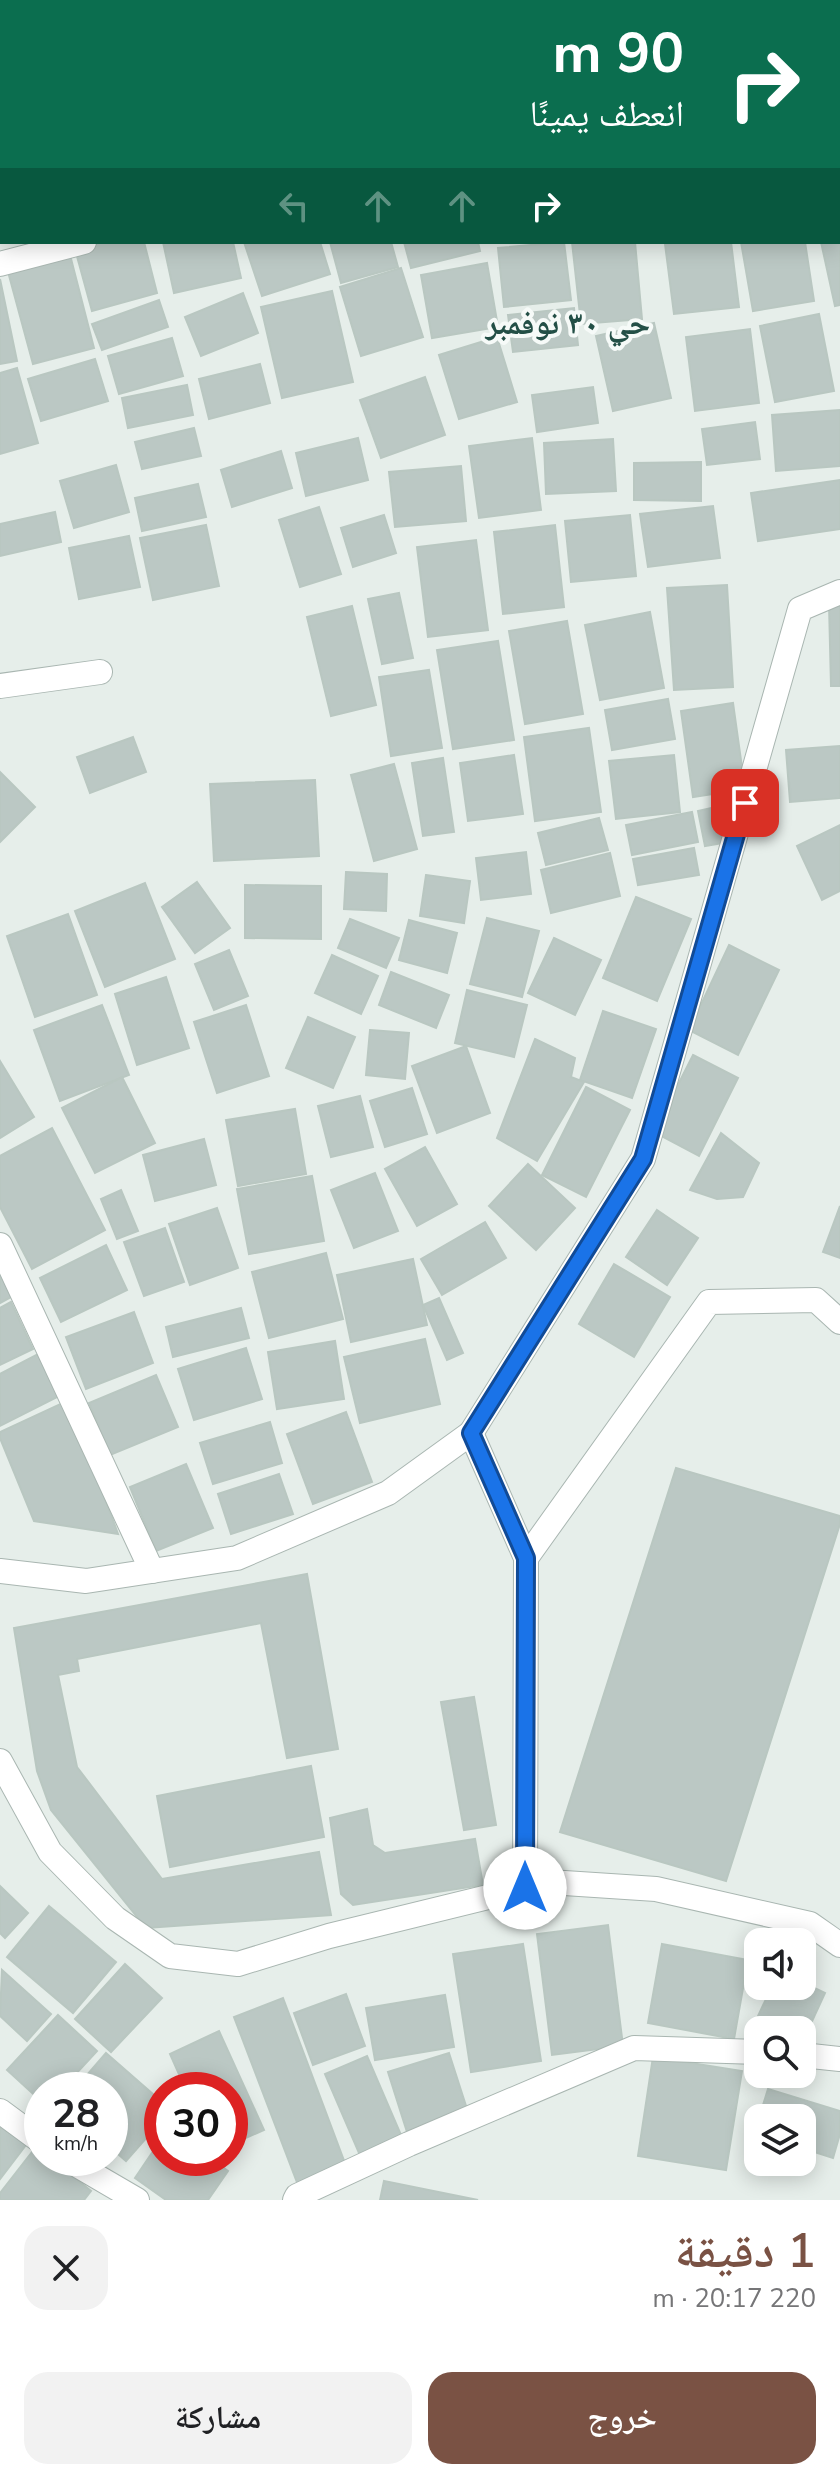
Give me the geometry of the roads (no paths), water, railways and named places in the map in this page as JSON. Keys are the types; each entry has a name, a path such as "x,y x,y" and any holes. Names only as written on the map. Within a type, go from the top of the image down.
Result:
{"street":[{"path":"0,264 76,244"},
{"path":"0,1571 86,1581 237,1558 388,1493 471,1433 643,1159 800,609 840,592"},
{"path":"0,686 100,672"},
{"path":"0,1245 152,1571"},
{"path":"526,1558 709,1302 816,1300 840,1322"},
{"path":"471,1433 526,1558 525,1888"},
{"path":"0,1761 50,1852 115,1918 170,1956 238,1964 329,1936 549,1882 656,1889 810,1924 840,1945"},
{"path":"295,2200 297,2196 396,2149 634,2048 744,2052"},
{"path":"816,2056 840,2059"},
{"path":"0,2111 24,2129"},
{"path":"96,2176 137,2200"}],"district":[{"name":"حي ۳۰ نوفمبر","path":"568,323"}]}
